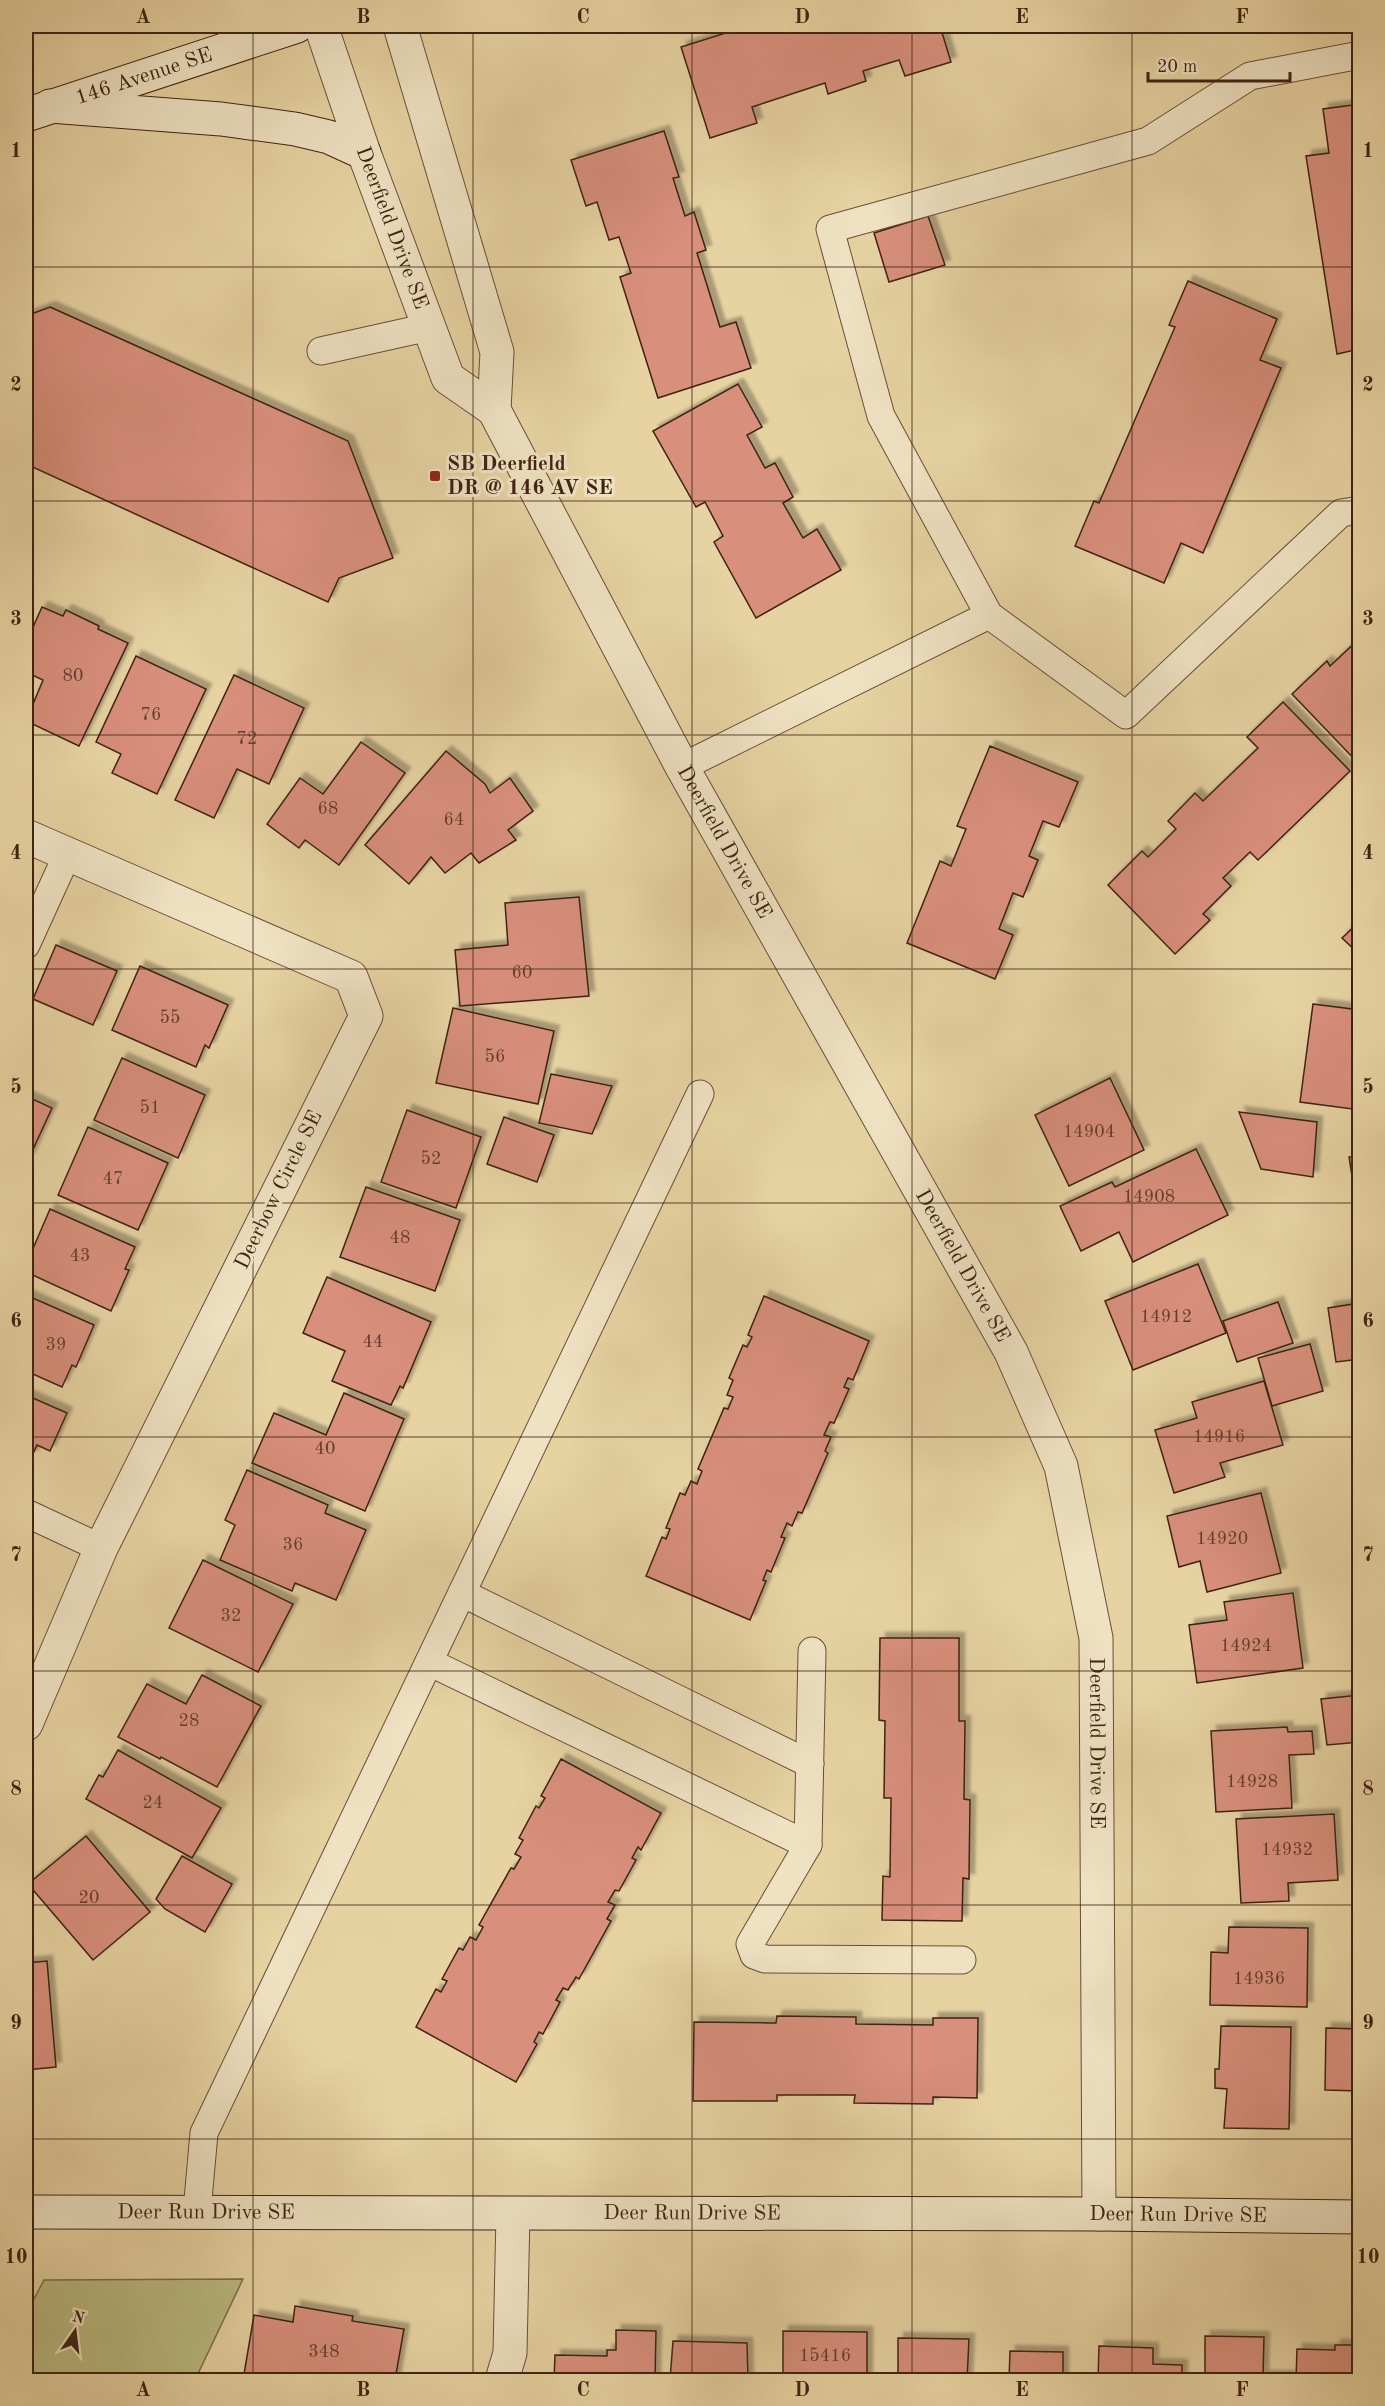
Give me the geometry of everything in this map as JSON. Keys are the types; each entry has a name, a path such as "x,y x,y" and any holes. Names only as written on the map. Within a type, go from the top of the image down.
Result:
{"street":[{"name":"146 Avenue SE","path":"38,110 297,26"},
{"name":"Deerfield Drive SE","path":"321,26 364,153 448,378 494,410 682,767 1011,1352 1061,1466 1096,1638 1099,2214"},
{"path":"400,26 497,352 494,410"},
{"path":"38,110 221,119 286,128 329,137 364,153"},
{"name":"Deerbow Circle SE","path":"26,836 351,977 366,1016 101,1548 26,1724"},
{"name":"Deer Run Drive SE","path":"26,2212 1099,2214 1359,2217"},
{"path":"502,2380 510,2353 513,2214"}],"lane":[{"path":"1359,55 1250,76 1148,141 830,229 881,416 989,615 1126,715 1341,513 1359,510"},
{"path":"321,351 429,327"},
{"path":"682,767 989,615"},
{"path":"26,945 67,855"},
{"path":"197,2211 204,2133 699,1094"},
{"path":"26,1513 101,1548"},
{"path":"462,1593 810,1764"},
{"path":"812,1651 808,1845 750,1944 754,1955 765,1959 962,1960"},
{"path":"429,1662 808,1845"}],"green space":[{"path":"243,2279 195,2380 26,2380 26,2314 44,2280"}],"building":[{"path":"748,26 940,26 951,62 905,76 899,60 863,71 866,81 828,94 825,83 752,107 757,123 710,138 681,47"},
{"path":"1015,26 1035,26 1016,31"},
{"path":"1360,104 1360,351 1359,349 1337,354 1306,156 1329,153 1323,109"},
{"path":"664,131 679,177 673,178 685,216 694,212 706,250 697,253 720,327 736,322 751,368 658,398 620,277 631,273 619,237 609,240 597,202 586,206 571,160"},
{"path":"928,216 945,265 889,282 874,233"},
{"path":"1188,281 1277,319 1260,360 1281,368 1203,553 1181,543 1164,583 1075,546 1094,501 1099,503 1175,327 1169,325"},
{"path":"50,307 348,441 393,558 339,578 328,602 26,464 26,316"},
{"path":"738,384 762,427 747,435 765,468 775,463 793,497 783,503 803,538 817,529 841,570 756,618 714,542 723,536 705,502 696,507 653,431"},
{"path":"42,607 63,616 66,610 128,643 79,746 26,721 43,680 26,672 26,643"},
{"path":"1360,638 1359,764 1292,694 1327,661 1330,666"},
{"path":"136,656 206,689 157,794 112,773 121,754 96,742"},
{"path":"234,675 304,708 269,784 237,769 214,818 175,800"},
{"path":"1283,702 1350,771 1258,860 1250,852 1223,878 1231,886 1203,914 1210,920 1175,954 1108,885 1142,851 1148,857 1176,829 1168,821 1195,793 1203,801 1258,748 1247,737"},
{"path":"361,742 405,773 339,865 305,840 299,848 267,824 300,778 323,794"},
{"path":"990,746 1078,782 1059,827 1043,821 1029,856 1038,860 1023,897 1013,893 999,929 1013,935 995,979 907,943 940,861 951,866 966,829 957,826"},
{"path":"446,751 485,784 490,793 510,778 533,811 508,830 516,840 479,863 471,853 445,873 431,857 409,884 365,845"},
{"path":"579,897 589,996 460,1006 455,950 508,945 505,903"},
{"path":"1360,921 1360,955 1342,938"},
{"path":"56,945 117,971 93,1025 33,999"},
{"path":"140,966 228,1005 209,1048 205,1045 196,1067 112,1030"},
{"path":"1313,1004 1360,1010 1360,1110 1300,1102"},
{"path":"453,1008 554,1031 538,1104 436,1083"},
{"path":"122,1058 205,1095 178,1158 94,1120"},
{"path":"551,1074 612,1086 592,1134 539,1123"},
{"path":"1110,1078 1144,1150 1069,1186 1035,1115"},
{"path":"26,1096 52,1108 29,1158 26,1157"},
{"path":"407,1110 481,1137 456,1208 381,1182"},
{"path":"1239,1112 1317,1122 1313,1177 1261,1169"},
{"path":"504,1117 554,1135 537,1182 487,1164"},
{"path":"88,1127 168,1163 138,1230 58,1195"},
{"path":"1196,1149 1228,1215 1133,1262 1119,1232 1081,1251 1060,1206 1112,1182 1115,1187"},
{"path":"1360,1155 1360,1227 1349,1157"},
{"path":"366,1187 460,1220 435,1291 340,1257"},
{"path":"50,1209 135,1247 125,1269 129,1270 111,1311 26,1272 26,1265"},
{"path":"1198,1264 1226,1333 1133,1370 1105,1301"},
{"path":"327,1277 431,1322 403,1388 400,1386 391,1405 332,1381 345,1351 303,1333"},
{"path":"26,1295 94,1325 76,1367 72,1365 62,1387 26,1371"},
{"path":"764,1296 869,1341 853,1380 848,1378 844,1387 849,1389 834,1423 830,1422 824,1435 831,1437 825,1451 828,1453 802,1513 798,1512 792,1526 787,1523 781,1537 785,1538 771,1572 767,1570 763,1580 766,1581 750,1620 646,1576 662,1537 666,1539 670,1529 666,1528 680,1493 685,1495 691,1481 697,1484 702,1471 698,1469 724,1408 728,1409 733,1397 727,1395 733,1380 729,1378 743,1345 747,1347 752,1337 748,1335"},
{"path":"1278,1302 1293,1343 1237,1362 1223,1321"},
{"path":"1360,1303 1360,1359 1336,1362 1328,1308"},
{"path":"1310,1344 1323,1391 1272,1406 1258,1358"},
{"path":"1264,1381 1283,1445 1220,1463 1225,1477 1174,1493 1155,1430 1197,1418 1192,1402"},
{"path":"344,1393 404,1419 365,1511 252,1463 274,1413 326,1435"},
{"path":"26,1395 67,1413 50,1451 37,1445 32,1456 26,1453"},
{"path":"247,1470 328,1505 325,1513 366,1530 336,1600 295,1583 292,1591 220,1560 235,1525 225,1520"},
{"path":"1261,1493 1281,1573 1207,1592 1200,1561 1179,1567 1167,1516"},
{"path":"203,1560 293,1604 258,1672 169,1628"},
{"path":"1293,1593 1303,1668 1197,1683 1189,1625 1227,1620 1224,1602"},
{"path":"880,1638 959,1638 959,1721 965,1721 964,1799 970,1800 969,1879 963,1878 962,1921 882,1920 883,1876 890,1877 891,1798 884,1798 885,1721 879,1720"},
{"path":"202,1675 261,1706 217,1787 118,1737 147,1684 186,1704"},
{"path":"1360,1695 1360,1742 1327,1745 1321,1699"},
{"path":"1287,1727 1288,1732 1312,1731 1314,1754 1289,1755 1292,1808 1216,1812 1211,1731"},
{"path":"118,1750 221,1808 192,1858 86,1799 99,1775 103,1777"},
{"path":"561,1759 661,1813 641,1850 638,1847 632,1858 636,1860 619,1891 615,1890 608,1902 615,1905 607,1919 611,1921 579,1979 576,1977 568,1990 563,1988 556,2000 560,2002 543,2034 539,2032 534,2042 537,2044 516,2082 416,2027 436,1989 441,1992 447,1981 442,1979 459,1948 463,1950 470,1937 476,1940 483,1927 479,1925 511,1868 514,1869 521,1857 515,1854 523,1840 519,1838 536,1806 539,1808 545,1798 541,1796"},
{"path":"1334,1814 1338,1880 1288,1883 1289,1901 1241,1903 1236,1819"},
{"path":"86,1836 150,1912 93,1960 28,1884"},
{"path":"182,1856 232,1884 205,1932 165,1909 156,1899"},
{"path":"1229,1927 1308,1928 1307,2007 1210,2005 1211,1952 1228,1953"},
{"path":"47,1961 56,2067 26,2070 26,1963"},
{"path":"777,2016 856,2017 856,2024 933,2025 933,2018 978,2018 977,2098 933,2097 933,2104 854,2103 855,2095 777,2095 777,2101 693,2101 694,2022 776,2023"},
{"path":"1221,2026 1291,2027 1289,2129 1224,2128 1227,2089 1215,2088 1215,2069 1219,2069"},
{"path":"1326,2028 1360,2029 1360,2091 1325,2090"},
{"path":"295,2306 353,2316 352,2321 404,2329 395,2380 283,2380 244,2374 254,2315 293,2322"},
{"path":"616,2330 656,2331 655,2380 554,2380 555,2355 607,2356 607,2350 616,2350"},
{"path":"783,2331 867,2332 867,2380 783,2380"},
{"path":"1205,2336 1264,2337 1263,2376 1289,2376 1289,2380 1205,2380"},
{"path":"898,2338 969,2339 967,2380 898,2380"},
{"path":"673,2341 747,2343 748,2380 670,2380"},
{"path":"1335,2345 1360,2345 1360,2380 1296,2380 1297,2349 1335,2350"},
{"path":"1099,2346 1153,2348 1153,2364 1182,2365 1182,2380 1098,2380"},
{"path":"1010,2351 1063,2352 1063,2380 1009,2380"}],"place":[{"name":"SB Deerfield DR @ 146 AV SE","path":"435,476"}]}
